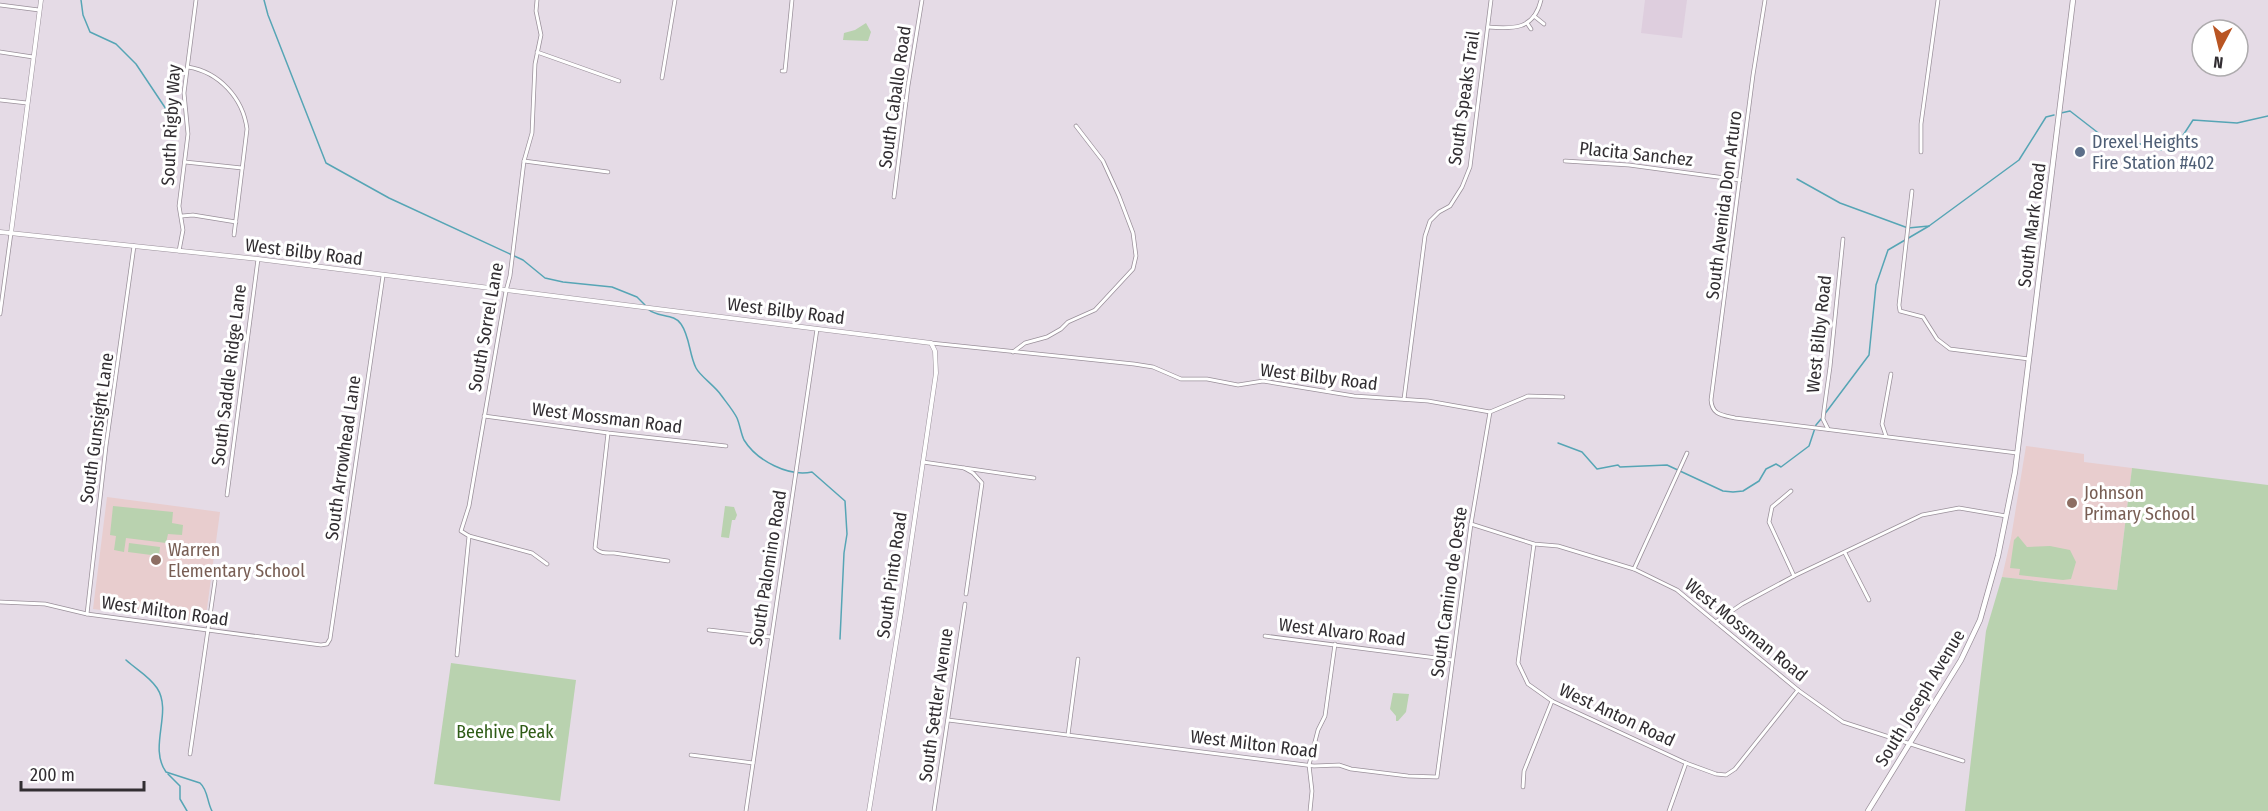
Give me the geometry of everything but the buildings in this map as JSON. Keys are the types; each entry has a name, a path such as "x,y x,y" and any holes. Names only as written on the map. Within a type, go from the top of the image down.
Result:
{"main road":[{"name":"South Mark Road","path":"2017,453 2073,0"},
{"name":"South Joseph Avenue","path":"1868,811 1961,660 1980,620 2007,517 2017,453"}],"street":[{"path":"0,314 41,0"},
{"name":"South Rigby Way","path":"179,251 183,230 179,206 188,134 184,93 196,0"},
{"name":"South Sorrel Lane","path":"457,655 470,536 461,531 469,506 510,276 524,161 532,133 535,64 541,27 537,0"},
{"path":"662,78 675,0"},
{"path":"784,71 792,0"},
{"name":"South Caballo Road","path":"894,197 922,0"},
{"name":"South Speaks Trail","path":"1404,399 1425,236 1430,221 1450,206 1462,187 1470,167 1491,0"},
{"path":"1488,27 1514,29 1527,23 1534,16 1541,0"},
{"name":"South Avenida Don Arturo","path":"1765,0 1753,75 1712,400 1715,413 1735,418 1829,430"},
{"path":"1921,152 1921,124 1938,0"},
{"path":"0,5 39,10"},
{"path":"1534,16 1544,24"},
{"path":"1527,23 1531,29"},
{"path":"0,52 33,57"},
{"path":"537,52 619,81"},
{"path":"188,67 198,69 223,83 238,102 245,116 247,129 234,235"},
{"path":"896,99 906,101"},
{"path":"0,100 27,103"},
{"path":"1013,352 1025,344 1047,337 1068,322 1095,310 1133,269 1136,256 1133,233 1119,195 1103,161 1076,126"},
{"path":"524,161 608,172"},
{"name":"Placita Sanchez","path":"1565,161 1629,165 1740,180"},
{"path":"185,162 242,168"},
{"path":"1912,191 1904,247 1900,311 1923,317 1936,339 1950,349 2029,359"},
{"path":"182,216 193,215 236,222"},
{"name":"West Bilby Road","path":"0,232 258,259 931,343 1091,358 1153,367 1181,379 1207,379 1238,385 1263,381 1354,396 1428,401 1490,412"},
{"name":"West Bilby Road","path":"1829,430 1825,425 1824,410 1843,239"},
{"name":"South Gunsight Lane","path":"87,614 106,446 134,246"},
{"name":"South Saddle Ridge Lane","path":"227,495 258,259"},
{"name":"South Arrowhead Lane","path":"327,644 330,639 383,276"},
{"name":"South Palomino Road","path":"746,811 817,329"},
{"name":"South Pinto Road","path":"869,811 937,362 931,343"},
{"path":"1888,437 1884,433 1882,424 1892,374"},
{"path":"1490,412 1528,396 1563,397"},
{"name":"South Camino de Oeste","path":"1437,777 1452,660 1490,412"},
{"name":"West Mossman Road","path":"484,416 726,446"},
{"path":"1829,430 2017,453"},
{"path":"608,433 595,548 605,554 614,553 668,561"},
{"path":"1634,569 1687,453"},
{"path":"923,462 1034,478"},
{"path":"964,468 973,473 982,483 966,594"},
{"path":"1791,490 1772,507 1769,522 1794,576"},
{"path":"1717,621 1742,604 1794,576 1922,515 1959,508 2007,517"},
{"name":"West Mossman Road","path":"1472,524 1534,544 1558,546 1634,569 1677,590 1798,690 1843,722 1963,761"},
{"path":"470,536 532,553 547,564"},
{"name":"West Anton Road","path":"1534,544 1518,663 1528,684 1552,701 1686,763 1716,774 1726,774 1735,769 1798,690"},
{"path":"1845,553 1869,600"},
{"path":"190,754 215,581"},
{"name":"West Milton Road","path":"0,602 45,604 87,614 208,631 327,644"},
{"name":"South Settler Avenue","path":"934,811 965,604"},
{"path":"709,630 771,637"},
{"name":"West Alvaro Road","path":"1265,636 1452,660"},
{"path":"1310,811 1312,792 1309,765 1318,730 1325,716 1335,644"},
{"path":"1068,735 1078,659"},
{"path":"1522,787 1524,771 1552,701"},
{"name":"West Milton Road","path":"948,720 1309,765 1339,765 1408,776 1437,777"},
{"path":"691,756 753,763"},
{"path":"1669,811 1686,763"}],"shaded area":[{"path":"1645,0 1687,0 1682,38 1641,33"},
{"name":"Johnson Primary School","path":"2026,446 2084,454 2084,462 2132,468 2117,590 2002,577 2011,538"},
{"name":"Warren Elementary School","path":"107,497 220,512 205,623 93,609"}],"green space":[{"path":"866,23 871,32 868,41 843,40 844,33 855,30"},
{"path":"2132,468 2268,485 2268,811 1965,811 1986,631 2002,577 2117,590"},
{"path":"113,506 173,512 172,523 183,525 182,535 168,534 166,543 126,538 124,552 114,550 116,536 110,535"},
{"path":"725,506 734,507 737,515 735,520 732,520 729,538 721,537"},
{"path":"2018,536 2027,547 2050,546 2070,550 2076,562 2071,579 2019,575 2020,569 2010,568 2014,540"},
{"path":"129,543 160,547 159,556 128,552"},
{"name":"Beehive Peak","path":"451,663 576,680 560,801 434,784"},
{"path":"1393,693 1409,694 1406,712 1398,721 1390,709"}],"waterway":[{"path":"81,0 83,15 90,32 116,44 136,64 166,109"},
{"path":"264,0 326,163 389,198 523,260 545,278 612,287 637,297 645,305"},
{"path":"2061,113 2070,111 2110,142 2141,144 2161,150 2182,137 2193,120 2237,123 2268,116"},
{"path":"1797,179 1840,203 1908,228 1929,226 2019,160 2046,117 2054,115"},
{"path":"1824,415 1869,355 1876,285 1888,250 1929,226"},
{"path":"648,309 656,314 674,318 681,324 696,368 734,412 744,440 757,455 784,470 812,472 845,501 847,534 840,639"},
{"path":"1558,443 1582,452 1597,469 1618,465 1620,467 1667,465 1723,491 1733,492 1743,491 1759,481 1766,469 1776,464 1781,467 1809,446 1816,425 1821,419"},
{"path":"126,660 150,680 161,697 163,708 159,752 166,772 200,783 205,789 212,811"},
{"path":"168,774 180,786 180,799 187,811"}],"place":[{"name":"Drexel Heights Fire Station #402","path":"2080,152"},
{"name":"Johnson Primary School","path":"2072,503"},
{"name":"Warren Elementary School","path":"156,560"}]}
